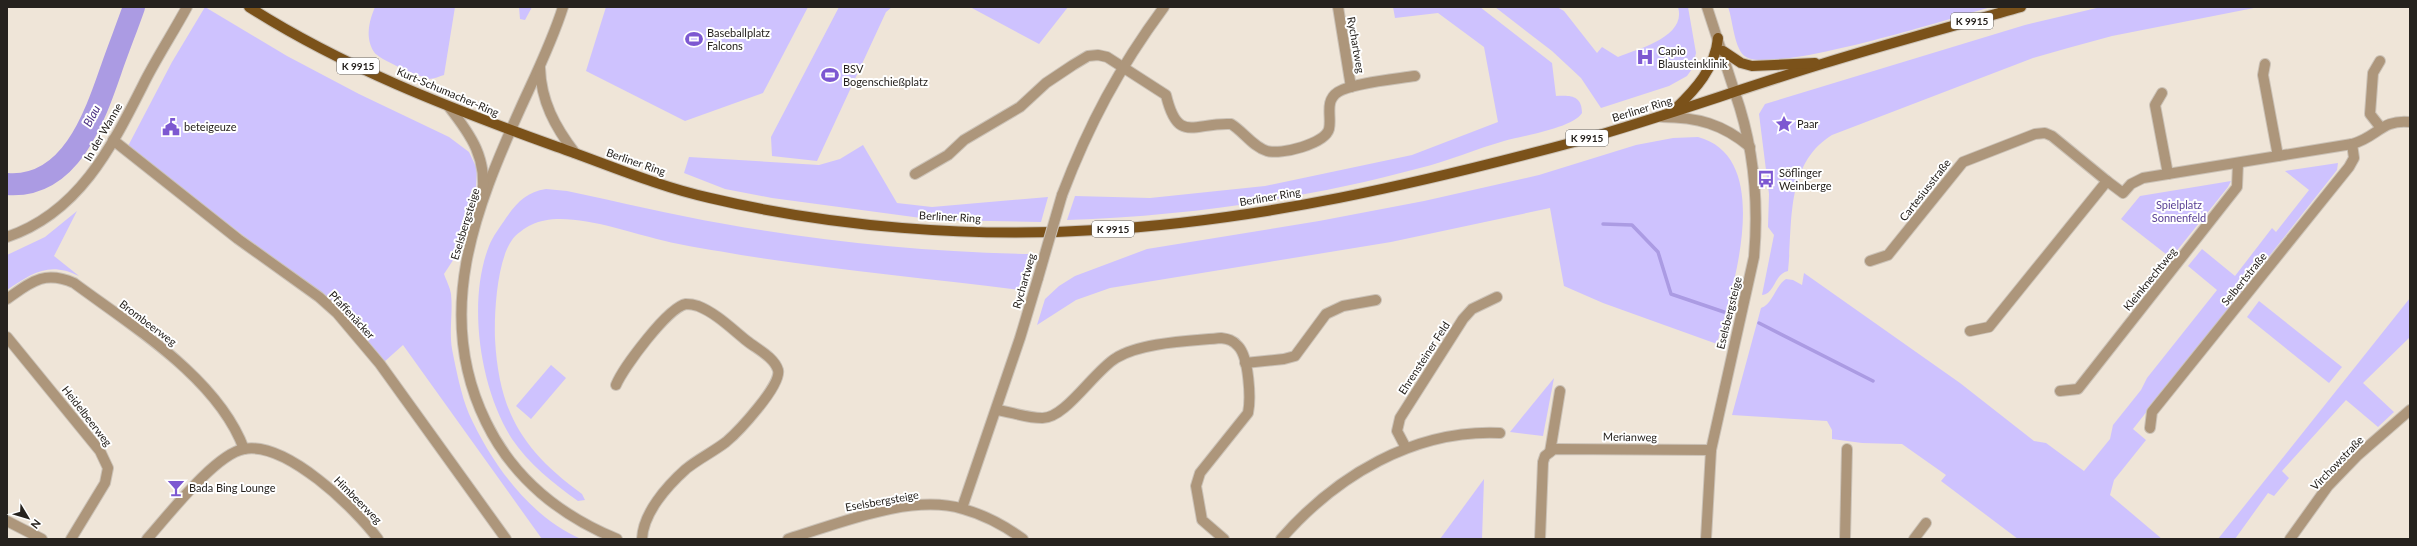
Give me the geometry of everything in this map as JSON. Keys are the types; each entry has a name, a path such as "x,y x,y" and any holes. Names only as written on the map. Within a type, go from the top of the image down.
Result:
{"main road":[{"name":"Kurt-Schumacher-Ring","path":"249,7 327,53 449,107 511,130"},
{"name":"Berliner Ring","path":"511,130 705,197 787,213 894,226 974,231 1094,231 1230,216 1379,189 1580,140 1823,64 2021,7"},
{"path":"1672,112 1692,93 1709,68 1716,53 1718,38"},
{"path":"1723,51 1741,63 1752,66 1787,63 1823,64"}],"street":[{"name":"In der Wanne","path":"7,237 34,225 62,206 89,179 114,140 187,7"},
{"name":"Eselsbergsteige","path":"563,7 540,66 511,130 478,216 463,272 461,330 464,361 481,412 505,455 532,487 575,518 618,539"},
{"name":"Rychartweg","path":"962,508 997,410 1062,196 1081,144 1122,67 1164,7"},
{"name":"Rychartweg","path":"1338,7 1351,87"},
{"name":"Eselsbergsteige","path":"1706,539 1711,450 1754,256 1757,204 1750,146 1723,51 1707,7"},
{"name":"Rychartweg","path":"915,174 948,156 964,140 1020,107 1046,82 1088,56 1098,54 1122,67 1166,95 1171,113 1176,121 1184,127 1193,129 1231,124 1258,147 1267,152 1281,151 1319,141 1326,135 1329,127 1328,114 1330,101 1337,92 1351,87 1415,76"},
{"path":"2380,61 2373,73 2370,114 2381,128"},
{"path":"2265,64 2263,75 2278,156"},
{"path":"540,66 540,80 548,109 556,125 575,153"},
{"path":"2162,94 2155,105 2168,174"},
{"path":"449,107 468,131 480,156 483,180 478,216"},
{"path":"1657,117 1682,117 1714,123 1735,134 1750,146"},
{"name":"Cartesiusstraße","path":"1870,261 1888,255 1963,162 2035,134 2045,133 2052,136 2123,193 2130,184 2143,178 2352,144 2368,139 2381,128 2397,121 2410,122"},
{"name":"Pfaffenäcker","path":"114,140 238,239 318,297 337,313 380,364 506,539"},
{"name":"Selbertstraße","path":"2150,428 2152,412 2349,167 2354,158 2352,144"},
{"name":"Kleinknechtweg","path":"2060,391 2078,389 2186,253 2237,186 2238,163"},
{"path":"1970,331 1989,327 2107,180"},
{"name":"Brombeerweg","path":"7,299 39,278 50,276 63,278 74,283 168,353 193,375 239,435 244,449"},
{"name":"Ehrensteiner Feld","path":"1406,448 1397,431 1400,418 1464,319 1472,309 1497,296"},
{"path":"1245,363 1284,359 1295,356 1326,314 1343,306 1376,300"},
{"path":"616,385 638,350 666,318 675,310 686,304 697,305 709,311 770,358 778,371 777,379 772,388 737,432 686,469 670,487 646,518 642,539"},
{"name":"Heidelbeerweg","path":"7,337 100,451 108,468 105,483 71,539"},
{"path":"997,410 1041,418 1051,418 1069,404 1105,366 1117,357 1135,350 1221,338 1232,340 1239,346 1245,363 1250,403 1248,413 1200,472 1196,486 1202,520 1224,539"},
{"path":"1540,539 1543,462 1550,452 1560,391"},
{"name":"Virchowstraße","path":"2290,539 2328,486 2357,456 2410,410"},
{"path":"1281,539 1306,513 1344,481 1366,467 1406,448 1459,434 1500,433"},
{"name":"Merianweg","path":"1550,452 1559,448 1711,450"},
{"name":"Himbeerweg","path":"147,539 208,472 224,458 244,449 266,451 317,478 342,498 378,539"},
{"path":"1845,539 1847,449"},
{"name":"Eselsbergsteige","path":"788,539 836,522 888,510 942,505 962,508 988,518 1023,539"},
{"path":"7,521 42,539"},
{"path":"1914,539 1926,523"}],"green space":[{"path":"205,7 287,56 359,94 449,137 469,152 477,169 476,188 459,251 444,274 451,294 452,349 464,399 478,433 514,487 545,517 562,529 581,539 542,539 403,345 384,362 353,322 333,303 127,148 172,62"},
{"path":"375,7 455,7 444,75 431,79 424,78 377,55 371,47 369,35 371,18"},
{"path":"519,7 532,7 525,20 520,19"},
{"name":"Baseballplatz Falcons","path":"606,7 808,7 763,93 685,121 586,71"},
{"name":"BSV Bogenschießplatz","path":"839,7 892,7 886,12 817,161 772,156 771,137"},
{"path":"970,7 1068,7 1039,44"},
{"path":"1393,7 1480,7 1552,63 1556,96 1574,97 1580,103 1582,113 1569,123 1546,131 1504,141 1430,165 1333,189 1201,210 1156,215 1067,220 1075,196 1150,198 1265,186 1412,155 1498,122 1484,47 1438,13 1395,18"},
{"path":"1495,7 1557,7 1564,11 1597,53 1602,47 1618,57 1648,46 1668,34 1675,26 1679,17 1678,7 1688,7 1696,53 1692,69 1687,76 1669,86 1601,108 1581,78 1552,51"},
{"path":"1728,7 1991,7 1904,32 1826,52 1791,58 1763,60 1746,57 1742,53 1736,42"},
{"path":"2101,7 2259,7 2112,36 2033,58 1832,135 1817,147 1806,162 1799,178 1794,196 1788,271 1780,276 1770,291 1762,295 1774,235 1768,227 1769,194 1759,114 1765,104 2025,25"},
{"path":"1698,137 1722,150 1736,171 1742,198 1742,228 1738,261 1717,344 1603,303 1564,286 1550,208 1391,242 1110,288 1076,300 1037,325 1045,299 1059,286 1075,276 1147,249 1319,221 1424,201 1539,175 1636,145 1673,138"},
{"path":"863,145 897,203 932,207 1048,197 1041,222 936,220 772,198 725,189 684,173 689,157 819,165 840,159"},
{"path":"2338,163 2337,170 2133,429 2146,440 2114,480 2110,495 2162,539 2018,539 1941,481 1946,475 1902,444 1862,443 1832,439 1832,430 1827,421 1732,415 1761,308 1768,303 1782,282 1786,279 1793,280 1802,285 1804,273 1960,383 2034,441 2046,443 2084,471 2110,439 2113,425 2141,390 2147,378 2217,290 2188,266 2202,249 2235,276 2272,228 2276,232 2309,190 2285,171"},
{"name":"Spielplatz Sonnenfeld","path":"2231,181 2228,187 2171,258 2121,219 2140,196"},
{"path":"546,189 567,191 666,213 800,236 914,248 1029,254 1019,290 845,270 741,255 691,247 613,227 577,220 545,220 529,226 512,240 507,249 500,274 495,316 497,365 502,388 509,409 518,428 530,446 544,462 561,478 582,494 585,500 578,501 542,473 518,448 512,439 501,419 492,396 480,345 478,318 479,293 482,268 489,246 499,228 518,203 528,195 539,190"},
{"path":"77,211 54,256 79,276 59,269 50,269 33,274 7,290 7,255 45,237"},
{"path":"2410,298 2410,337 2363,383 2394,412 2378,427 2346,400 2282,471 2289,478 2274,496 2268,493 2235,539 2218,539"},
{"path":"2259,301 2342,367 2329,383 2247,317"},
{"path":"551,365 566,378 531,419 516,406"},
{"path":"1554,378 1543,436 1510,432"},
{"path":"1484,479 1482,539 1440,539"}],"waterway":[{"name":"Blau","path":"7,184 29,182 48,175 64,162 77,146 97,107 134,7"},
{"path":"1603,224 1632,225 1658,252 1671,294 1724,312"},
{"path":"1759,323 1873,381"}],"place":[{"name":"Baseballplatz Falcons","path":"694,39"},
{"name":"Capio Blausteinklinik","path":"1645,57"},
{"name":"BSV Bogenschießplatz","path":"830,75"},
{"name":"Paar","path":"1784,124"},
{"name":"beteigeuze","path":"171,127"},
{"name":"Söflinger Weinberge","path":"1766,179"},
{"name":"Bada Bing Lounge","path":"176,488"}]}
